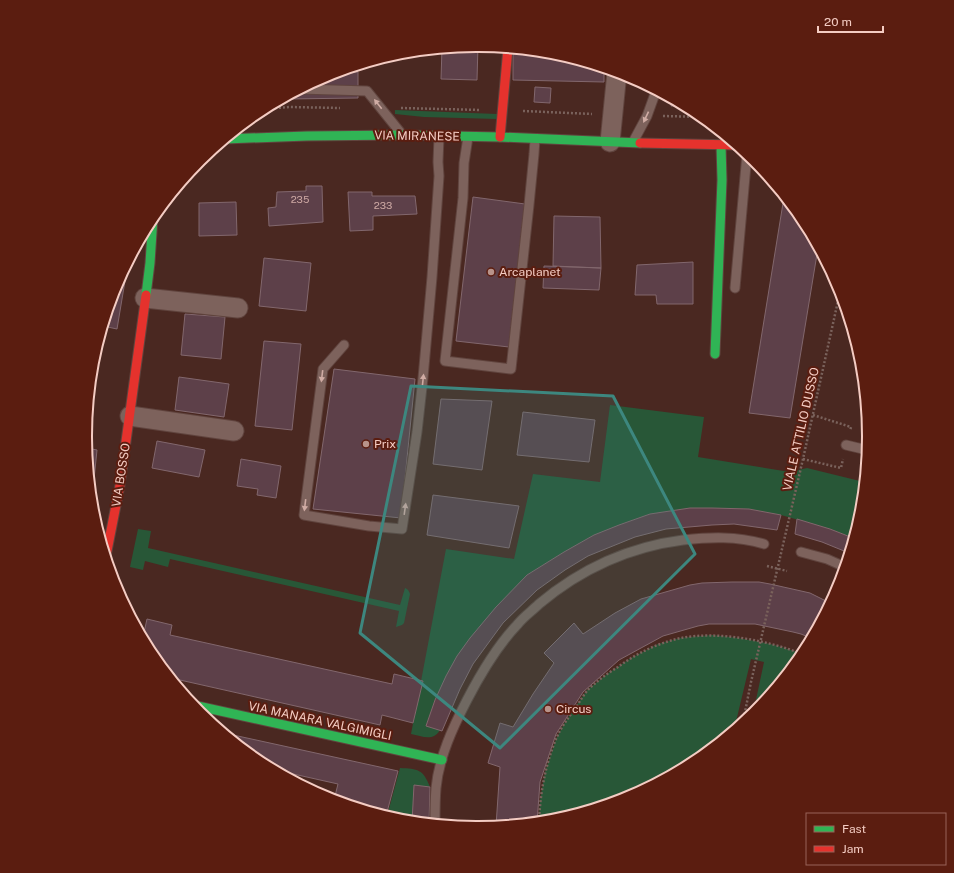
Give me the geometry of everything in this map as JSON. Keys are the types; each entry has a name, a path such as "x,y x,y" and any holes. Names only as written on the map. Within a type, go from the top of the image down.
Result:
{"street":[{"path":"500,137 508,53"},
{"path":"610,142 616,78"},
{"name":"VIA MIRANESE","path":"236,137 402,135 439,137 500,137 633,143 728,144"},
{"path":"715,354 722,180 721,144"},
{"name":"VIA BOSSO","path":"108,544 120,485 130,416 150,263 152,231"},
{"path":"145,298 238,308"},
{"path":"130,416 234,431"},
{"name":"VIA MANARA VALGIMIGLI","path":"205,708 442,760"}],"lane":[{"path":"311,90 367,91 402,135"},
{"path":"633,143 647,116 654,96"},
{"path":"344,345 323,369 304,515 362,525 402,529 426,349 439,176 439,137"},
{"path":"468,137 464,162 463,198 445,361 511,369 535,139"},
{"path":"735,288 746,162"},
{"path":"846,445 862,449"},
{"path":"435,819 436,786 442,760 457,720 477,680 488,661 517,624 553,593 577,576 597,565 618,556 648,547 674,542 717,537 747,540 764,544"},
{"path":"801,552 827,559 839,564"}],"path":[{"name":"VIALE ATTILIO DUSSO","path":"745,712 837,304"},
{"path":"766,566 787,571"},
{"path":"539,816 540,800 545,772 556,739 565,722 587,690 631,658 658,644 680,638 712,635 761,642 788,648 796,651"}],"highlighted area":[{"path":"411,386 613,396 695,554 500,748 360,633"}],"green space":[{"path":"395,110 497,114 497,119 424,117 395,114"},
{"path":"610,405 704,417 698,457 790,472 807,468 859,481 854,512 848,536 830,529 781,515 749,509 712,508 691,508 650,514 594,535 527,575 435,700 426,726 440,730 437,734 431,737 411,734 446,549 514,559 533,474 600,482"},
{"path":"138,529 151,531 148,548 400,605 405,588 410,594 404,623 396,627 399,611 170,559 168,567 145,561 143,570 130,567"},
{"path":"712,635 758,642 796,652 782,671 756,701 764,662 751,659 736,721 711,742 691,756 624,792 577,808 539,816 540,800 545,772 556,739 565,722 587,690 631,658 658,644 680,638"},
{"path":"400,768 416,770 422,773 430,787 414,786 412,816 388,811"}],"building":[{"path":"478,52 477,80 441,79 442,54"},
{"path":"513,54 552,59 604,73 604,82 513,80"},
{"path":"353,72 358,72 358,98 294,99 330,81"},
{"path":"535,87 551,88 550,103 534,102"},
{"path":"306,186 322,186 323,222 269,226 268,208 276,207 277,192 306,191"},
{"path":"348,192 372,192 372,196 415,196 417,214 373,216 373,230 350,231"},
{"name":"Arcaplanet","path":"473,197 525,204 509,347 456,341"},
{"path":"236,202 237,235 199,236 199,203"},
{"path":"783,203 797,223 817,256 790,418 749,413"},
{"path":"554,216 600,217 601,268 553,266"},
{"path":"264,258 311,263 306,311 259,306"},
{"path":"693,262 693,304 657,304 656,295 635,295 637,265"},
{"path":"544,266 601,268 599,290 543,288"},
{"path":"125,283 117,329 109,327"},
{"path":"185,314 225,317 221,359 181,355"},
{"path":"264,341 301,344 292,430 255,426"},
{"name":"Prix","path":"334,369 415,379 401,518 313,509"},
{"path":"179,377 229,384 224,417 175,410"},
{"path":"441,399 492,401 482,470 433,464"},
{"path":"523,412 595,420 589,462 517,455"},
{"path":"157,441 205,450 199,477 152,468"},
{"path":"93,449 97,450 94,474"},
{"path":"241,459 281,466 276,498 257,495 258,489 237,486"},
{"path":"433,495 519,506 509,548 427,535"},
{"path":"690,508 749,509 781,515 777,530 734,524 666,529 635,537 588,556 537,590 503,623 473,664 460,689 442,731 426,726 435,700 457,656 496,607 527,575 594,535 650,514"},
{"path":"797,519 848,536 844,551 822,542 795,534"},
{"name":"Circus","path":"759,582 810,593 825,600 806,636 755,624 709,624 663,636 619,660 583,692 556,734 540,782 537,816 496,820 500,767 488,763 500,723 513,727 554,663 544,653 574,623 583,634 615,613 641,599 702,583"},
{"path":"147,619 172,625 170,635 392,684 394,674 423,681 413,723 382,715 380,725 180,680 157,650 145,630"},
{"path":"235,735 398,771 387,811 353,801 335,794 338,784 295,774 263,756"},
{"path":"414,785 430,787 429,818 412,816"}],"traffic: fast":[{"path":"233,139 402,135 500,137 640,143"},
{"path":"715,354 722,180 721,145"},
{"path":"146,295 152,231"},
{"path":"205,708 442,760"}],"traffic: jam":[{"path":"500,137 508,53"},
{"path":"640,143 728,145"},
{"path":"108,544 120,485 146,295"}],"place":[{"name":"Arcaplanet","path":"491,272"},
{"name":"Prix","path":"366,444"},
{"name":"Circus","path":"548,709"}]}
